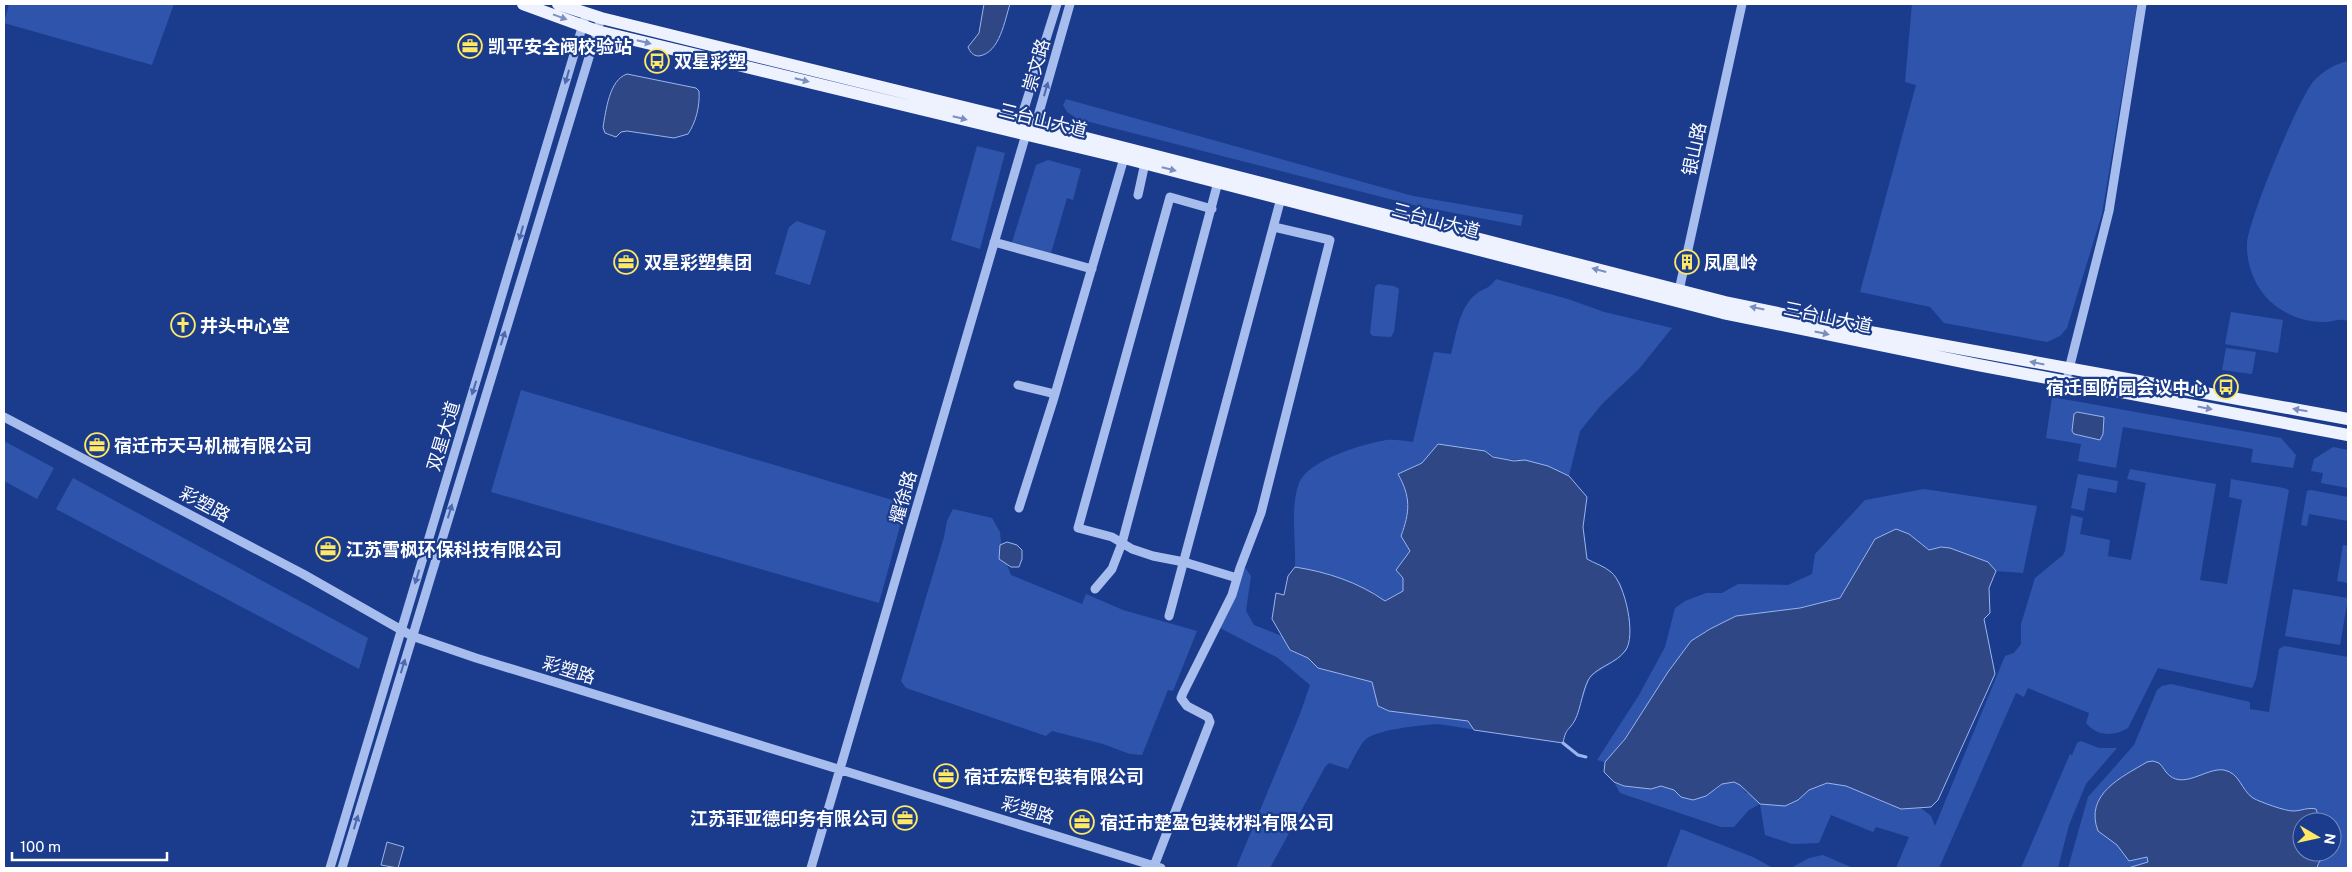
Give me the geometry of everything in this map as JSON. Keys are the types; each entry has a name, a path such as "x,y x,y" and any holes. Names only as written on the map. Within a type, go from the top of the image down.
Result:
{"main road":[{"name":"三台山大道","path":"523,4 584,20 601,18 1026,130 1678,295"},
{"name":"三台山大道","path":"558,4 597,30 1026,130 1124,158 1281,198 1678,295 1859,330 2348,435"},
{"name":"三台山大道","path":"2067,375 2348,419"}],"street":[{"name":"崇文路","path":"1026,130 1057,4"},
{"name":"崇文路","path":"1026,130 1070,4"},
{"name":"银山路","path":"1678,295 1742,4"},
{"path":"2067,375 2109,211 2142,4"},
{"name":"双星大道","path":"342,868 601,18"},
{"name":"双星大道","path":"330,868 505,289 584,20"},
{"name":"耀徐路","path":"811,868 1026,130"},
{"path":"1019,508 1055,394 1124,158"},
{"path":"1138,195 1145,163"},
{"path":"1095,589 1112,569 1122,543 1218,182"},
{"path":"1212,209 1170,197 1078,528 1112,537 1153,556 1184,562 1237,578"},
{"path":"1169,616 1281,198"},
{"path":"1157,867 1210,722 1208,717 1187,706 1181,698 1232,595 1261,513 1330,240 1274,227"},
{"path":"994,242 1092,269"},
{"path":"1018,385 1055,394"},
{"name":"彩塑路","path":"4,417 295,570 412,636 476,658 1157,867"}],"shaded area":[{"path":"9,4 174,4 152,65 4,23"},
{"path":"984,4 1010,4 997,42 986,54 977,56 968,47 979,33"},
{"path":"1912,4 2137,4 2102,214 2067,328 2060,336 2047,342 1944,323 1930,307 1860,292 1916,85 1905,82"},
{"path":"2348,61 2348,321 2309,321 2292,316 2265,296 2251,271 2247,243 2265,186 2306,93 2321,74 2338,64"},
{"path":"627,74 696,88 699,91 698,108 688,134 674,138 627,131 621,132 616,137 605,133 603,127 609,97 616,83"},
{"path":"1066,99 1413,196 1523,215 1521,226 1413,205 1078,119 1067,112 1063,105"},
{"path":"977,146 1005,153 980,249 951,240"},
{"path":"1048,160 1081,169 1073,200 1067,198 1051,253 1012,242 1036,165"},
{"path":"797,221 826,231 810,285 775,274 789,227"},
{"path":"1496,279 1571,300 1604,312 1672,328 1639,369 1602,404 1580,431 1569,476 1538,463 1500,458 1485,451 1422,463 1398,474 1405,490 1408,505 1401,536 1611,572 1621,584 1630,622 1627,650 1618,659 1590,677 1575,721 1565,730 1563,743 1438,724 1399,728 1378,733 1364,741 1348,769 1329,763 1325,767 1270,868 1236,868 1300,714 1310,685 1278,658 1220,628 1244,566 1251,576 1246,611 1254,625 1282,636 1290,650 1308,658 1318,668 1372,682 1385,601 1342,579 1295,567 1294,513 1296,492 1304,475 1324,460 1337,454 1386,440 1413,442 1434,352 1451,354 1465,307 1475,295"},
{"path":"1378,284 1394,286 1399,289 1394,332 1391,337 1373,336 1370,333 1375,287"},
{"path":"2231,312 2283,320 2278,353 2225,344"},
{"path":"2226,348 2256,352 2252,374 2222,370"},
{"path":"521,390 906,504 879,603 491,492"},
{"path":"2052,397 2281,438 2296,455 2293,468 2251,462 2253,449 2123,427 2116,468 2078,461 2081,444 2046,438"},
{"path":"2077,412 2104,417 2103,434 2100,440 2074,434 2072,431 2074,414"},
{"path":"4,441 54,468 37,499 4,481"},
{"path":"1438,444 1485,451 1493,457 1514,461 1525,460 1548,466 1569,476 1587,497 1583,527 1587,559 1602,566 1616,578 1621,587 1628,610 1630,634 1625,651 1588,680 1577,715 1563,743 1474,730 1468,721 1389,711 1378,706 1372,682 1318,668 1308,658 1290,650 1272,619 1276,593 1284,595 1288,576 1295,567 1319,572 1353,583 1385,601 1403,591 1403,578 1396,570 1410,551 1401,536 1408,505 1405,490 1398,474 1422,463"},
{"path":"2333,447 2348,450 2348,488 2321,483 2323,473 2311,471 2314,459"},
{"path":"2130,469 2216,484 2200,580 2227,584 2242,500 2229,497 2231,479 2289,490 2256,679 2252,688 2158,668 2128,728 2111,734 2100,733 2090,727 2086,723 2089,713 2028,688 2024,697 2016,693 1939,868 1896,868 1909,837 1876,827 1873,832 1831,815 1819,843 1792,844 1765,835 1760,804 1749,810 1734,827 1721,827 1620,793 1614,782 1624,786 1651,789 1661,786 1674,790 1681,797 1716,790 1722,784 1734,782 1740,785 1746,793 1798,800 1815,786 1828,783 1840,784 1894,806 1921,808 1931,816 1935,826 2005,656 2014,653 2021,644 2021,624 2035,578 2063,555 2065,551 2071,515 2083,518 2080,534 2110,540 2108,556 2131,560 2146,483 2127,479"},
{"path":"2078,474 2118,481 2116,493 2088,488 2084,511 2071,508"},
{"path":"73,478 368,638 359,669 56,509"},
{"path":"1924,489 2037,506 2023,573 1996,571 1988,562 1950,548 1941,547 1929,550 1909,534 1875,539 1840,598 1800,608 1736,616 1691,641 1668,672 1625,739 1605,762 1597,760 1639,695 1665,647 1675,608 1685,601 1706,593 1722,593 1738,584 1788,585 1812,574 1815,554 1865,500"},
{"path":"2311,490 2348,497 2348,521 2309,514 2307,526 2301,525 2307,491"},
{"path":"953,509 992,518 1000,532 1002,552 1011,575 1082,604 1086,594 1123,610 1197,631 1173,691 1168,690 1142,755 1130,754 1103,744 1052,731 1046,736 906,688 901,681 944,537 947,521"},
{"path":"1896,529 1909,534 1929,550 1941,547 1950,548 1988,562 1996,571 1989,588 1990,613 1984,619 1995,674 1938,800 1931,807 1901,809 1846,786 1827,783 1809,790 1798,800 1785,806 1760,804 1740,785 1734,782 1722,784 1706,796 1693,800 1681,797 1674,790 1661,786 1651,789 1624,786 1614,782 1604,772 1605,762 1625,739 1668,672 1691,641 1736,616 1800,608 1840,598 1875,539"},
{"path":"1007,542 1017,545 1022,550 1022,559 1019,567 1011,567 999,559 1000,545"},
{"path":"2343,545 2348,546 2348,583 2337,581"},
{"path":"2293,589 2348,598 2340,645 2285,636"},
{"path":"2284,646 2348,657 2348,868 2068,868 2088,797 2134,745 2157,690 2162,686 2171,684 2250,702 2250,709 2269,712 2279,649"},
{"path":"2081,741 2099,748 2117,748 2086,784 2069,825 2058,868 2021,868 2070,754 2072,755 2077,743"},
{"path":"2147,762 2159,763 2172,778 2179,780 2217,770 2224,770 2234,775 2249,795 2261,802 2289,811 2316,809 2317,812 2292,812 2292,862 2319,862 2317,868 2128,868 2148,862 2147,857 2129,861 2117,845 2098,831 2095,818 2096,807 2108,788"},
{"path":"1681,829 1753,857 1773,868 1666,868"},
{"path":"387,842 404,847 398,868 381,865"},
{"path":"1823,855 1853,868 1791,868 1809,858"}],"waterway":[{"path":"1563,743 1578,755 1586,757"}],"place":[{"name":"凯平安全阀校验站","path":"470,46"},
{"name":"双星彩塑","path":"657,61"},
{"name":"双星彩塑集团","path":"626,262"},
{"name":"凤凰岭","path":"1687,262"},
{"name":"井头中心堂","path":"183,325"},
{"name":"宿迁国防园会议中心","path":"2226,387"},
{"name":"宿迁市天马机械有限公司","path":"97,445"},
{"name":"江苏雪枫环保科技有限公司","path":"328,549"},
{"name":"宿迁宏辉包装有限公司","path":"946,776"},
{"name":"江苏菲亚德印务有限公司","path":"905,818"},
{"name":"宿迁市楚盈包装材料有限公司","path":"1082,822"}]}
